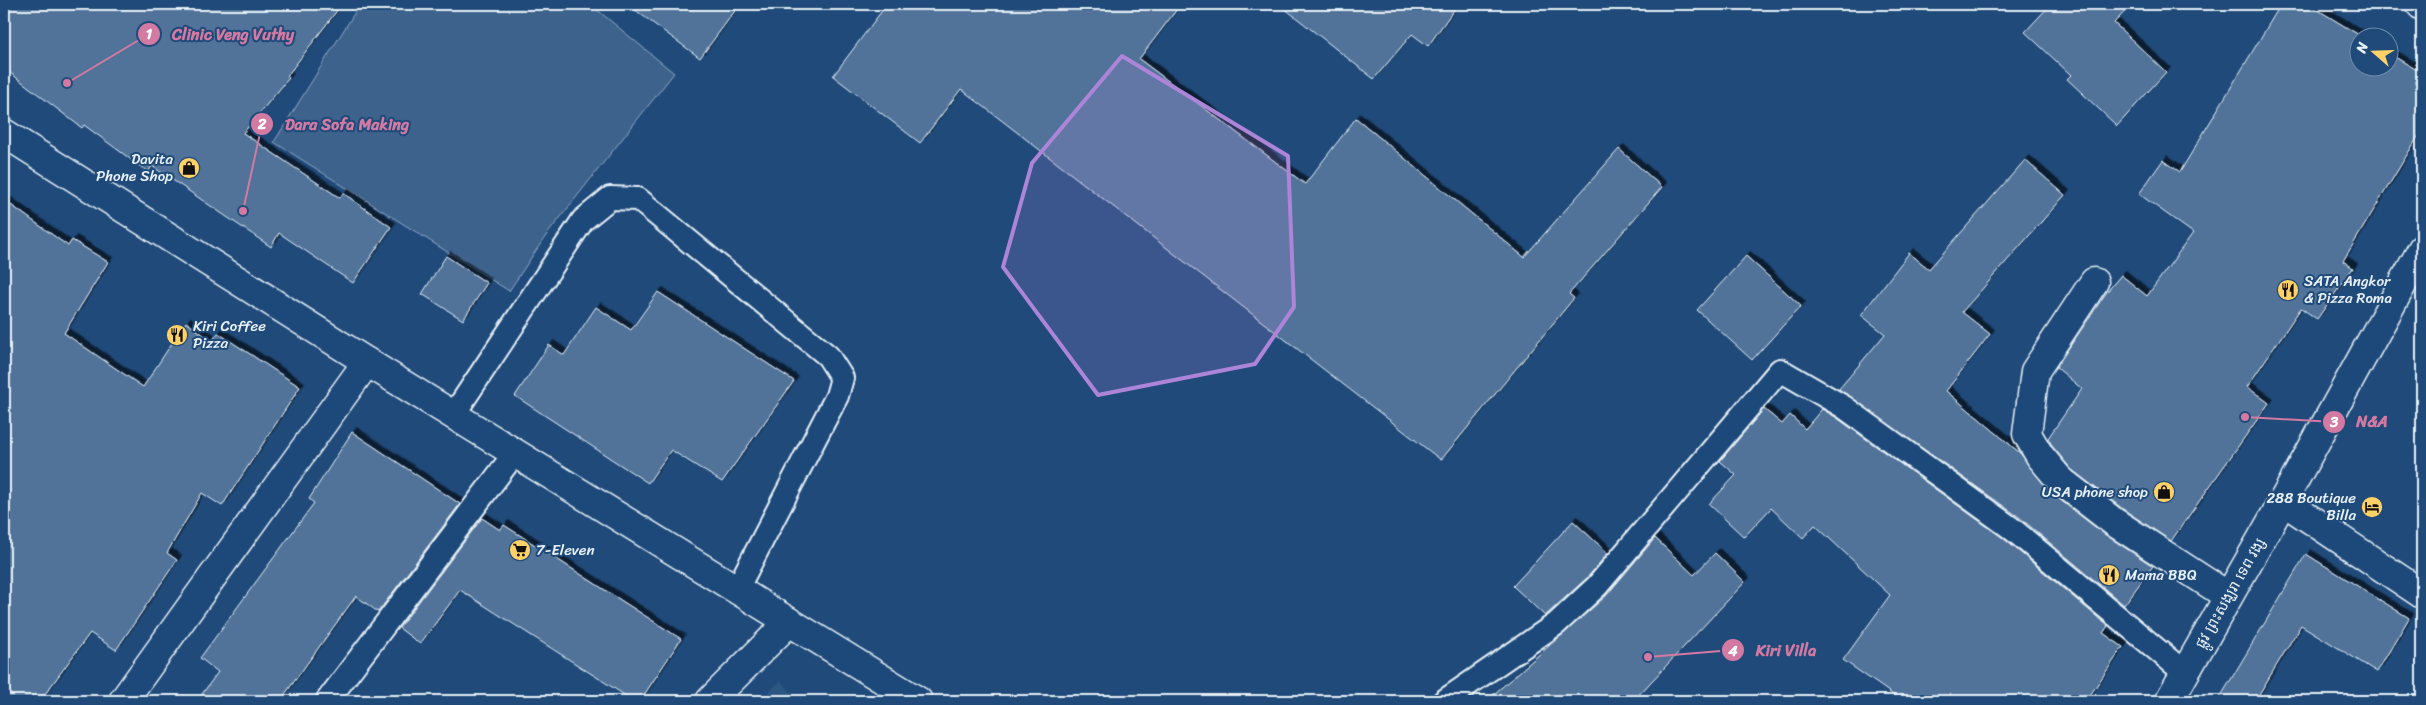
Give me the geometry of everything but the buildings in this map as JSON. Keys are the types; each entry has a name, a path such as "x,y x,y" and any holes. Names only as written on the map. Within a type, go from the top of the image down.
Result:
{"street":[{"path":"4,133 367,362 918,701"},
{"name":"ផ្លូវ ព្រះសង្ឃរា ទេព វង្ស","path":"2169,701 2283,501 2422,249"},
{"path":"2094,282 2035,371 2027,434 2040,456 2060,480 2114,522 2228,596"},
{"path":"123,701 367,362"},
{"path":"2283,501 2422,594"},
{"path":"710,701 789,622"}],"lane":[{"path":"454,414 583,220 610,198 638,199 828,356 842,378 837,396 737,589"},
{"path":"1444,701 1556,624 1597,586 1780,370 1844,407 2011,528 2185,673"},
{"path":"327,701 515,453"}],"highlighted area":[{"path":"1122,56 1288,156 1294,307 1255,364 1098,395 1003,267 1032,163"}],"shaded area":[{"path":"360,4 590,4 674,73 545,237 509,291 274,142"},
{"path":"780,681 800,701 760,701"}],"place":[{"name":"Clinic Veng Vuthy","path":"67,83"},
{"name":"Davita Phone Shop","path":"189,168"},
{"name":"Dara Sofa Making","path":"243,211"},
{"name":"SATA Angkor & Pizza Roma","path":"2288,290"},
{"name":"Kiri Coffee Pizza","path":"177,335"},
{"name":"N&A","path":"2245,417"},
{"name":"USA phone shop","path":"2164,492"},
{"name":"288 Boutique Billa","path":"2372,507"},
{"name":"7-Eleven","path":"520,550"},
{"name":"Mama BBQ","path":"2109,575"},
{"name":"Kiri Villa","path":"1648,657"}]}
